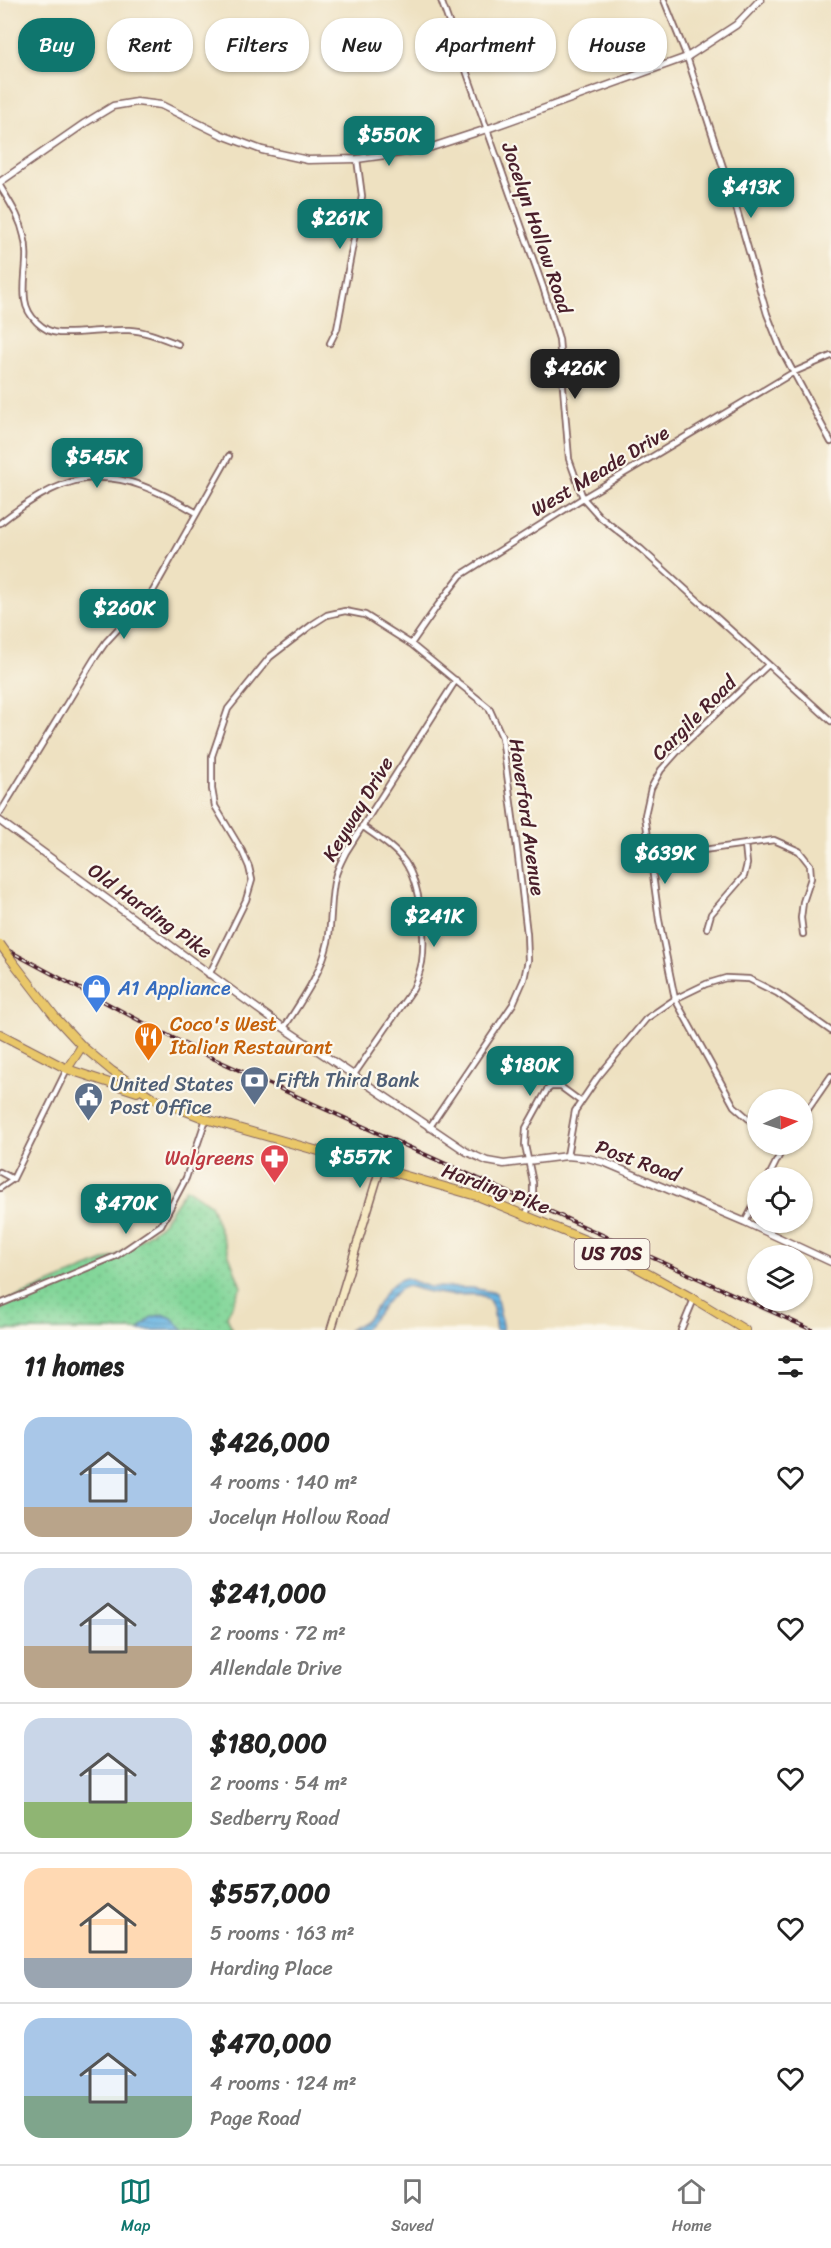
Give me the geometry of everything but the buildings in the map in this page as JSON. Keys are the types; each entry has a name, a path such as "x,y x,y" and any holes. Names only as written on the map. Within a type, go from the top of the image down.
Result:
{"main road":[{"name":"Harding Pike","path":"0,944 57,1018 82,1046 112,1071 147,1095 206,1119 480,1197 526,1215 590,1242 745,1330"},
{"path":"0,1034 67,1069 147,1095"},
{"path":"67,1069 82,1046"},
{"path":"331,1330 380,1169"}],"street":[{"name":"Jocelyn Hollow Road","path":"441,0 488,129 559,339 569,459 583,498 600,517 656,563 831,721"},
{"path":"664,0 687,57 767,314 781,349 831,442"},
{"path":"178,344 149,333 130,330 58,333 41,326 31,316 25,301 27,256 20,218 0,184 85,123 113,106 137,102 161,105 222,135 262,150 308,160 357,159 407,152 488,129 687,57 736,25 760,0"},
{"path":"330,343 337,329 362,196 357,159"},
{"name":"West Meade Drive","path":"411,644 461,575 583,498 794,372 831,356"},
{"path":"0,813 94,659 106,642 153,591 229,456"},
{"path":"0,523 56,486 74,480 103,478 128,480 171,498 197,513"},
{"name":"Haverford Avenue","path":"209,975 246,900 252,880 242,851 215,806 212,790 212,756 228,709 270,657 312,624 327,615 345,611 365,615 411,644 489,708 502,737 526,924 528,960 524,979 513,1004 429,1128"},
{"name":"Cargile Road","path":"747,1117 734,1106 675,999 658,920 649,859 646,830 647,800 661,770 686,742 768,665"},
{"name":"Keyway Drive","path":"284,1028 314,980 327,944 335,878 345,852 456,680"},
{"name":"Old Harding Pike","path":"0,821 209,975 429,1128"},
{"path":"353,1076 413,989 419,974 423,946 415,884 406,864 391,848 362,826"},
{"path":"649,859 774,840 799,851 810,865 811,878 803,902 801,918 803,934"},
{"path":"707,928 711,914 744,876 747,864 745,843"},
{"path":"567,1156 572,1124 580,1101 627,1041 646,1019 675,999 706,984 726,978 749,980 777,993 831,1032"},
{"path":"0,1188 13,1179 67,1069"},
{"path":"813,1102 831,1076"},
{"path":"526,1215 533,1193 525,1146 526,1128 551,1087 561,1087 580,1101"},
{"path":"0,1304 116,1256 161,1225 186,1178 206,1119"},
{"name":"Post Road","path":"429,1128 467,1152 488,1161 504,1164 567,1156 606,1163 745,1222 831,1262"},
{"path":"0,1172 13,1179"},
{"path":"745,1222 747,1218"},
{"path":"681,1330 694,1299"}],"green space":[{"path":"186,1188 210,1204 241,1287 227,1316 232,1330 0,1330 0,1304 116,1256 161,1225"}],"water":[{"path":"406,1278 429,1287 473,1288 496,1293 503,1330 496,1330 494,1311 486,1298 471,1294 450,1295 423,1291 408,1286 390,1298 363,1330 348,1330 367,1319 389,1288 399,1280"},
{"path":"163,1314 172,1318 184,1330 139,1330 150,1318"}],"railway":[{"path":"0,946 210,1057 812,1330"}],"place":[{"name":"A1 Appliance","path":"97,1014"},
{"name":"Coco's West Italian Restaurant","path":"149,1062"},
{"name":"Fifth Third Bank","path":"255,1106"},
{"name":"United States Post Office","path":"89,1122"},
{"name":"Walgreens","path":"275,1184"}]}
